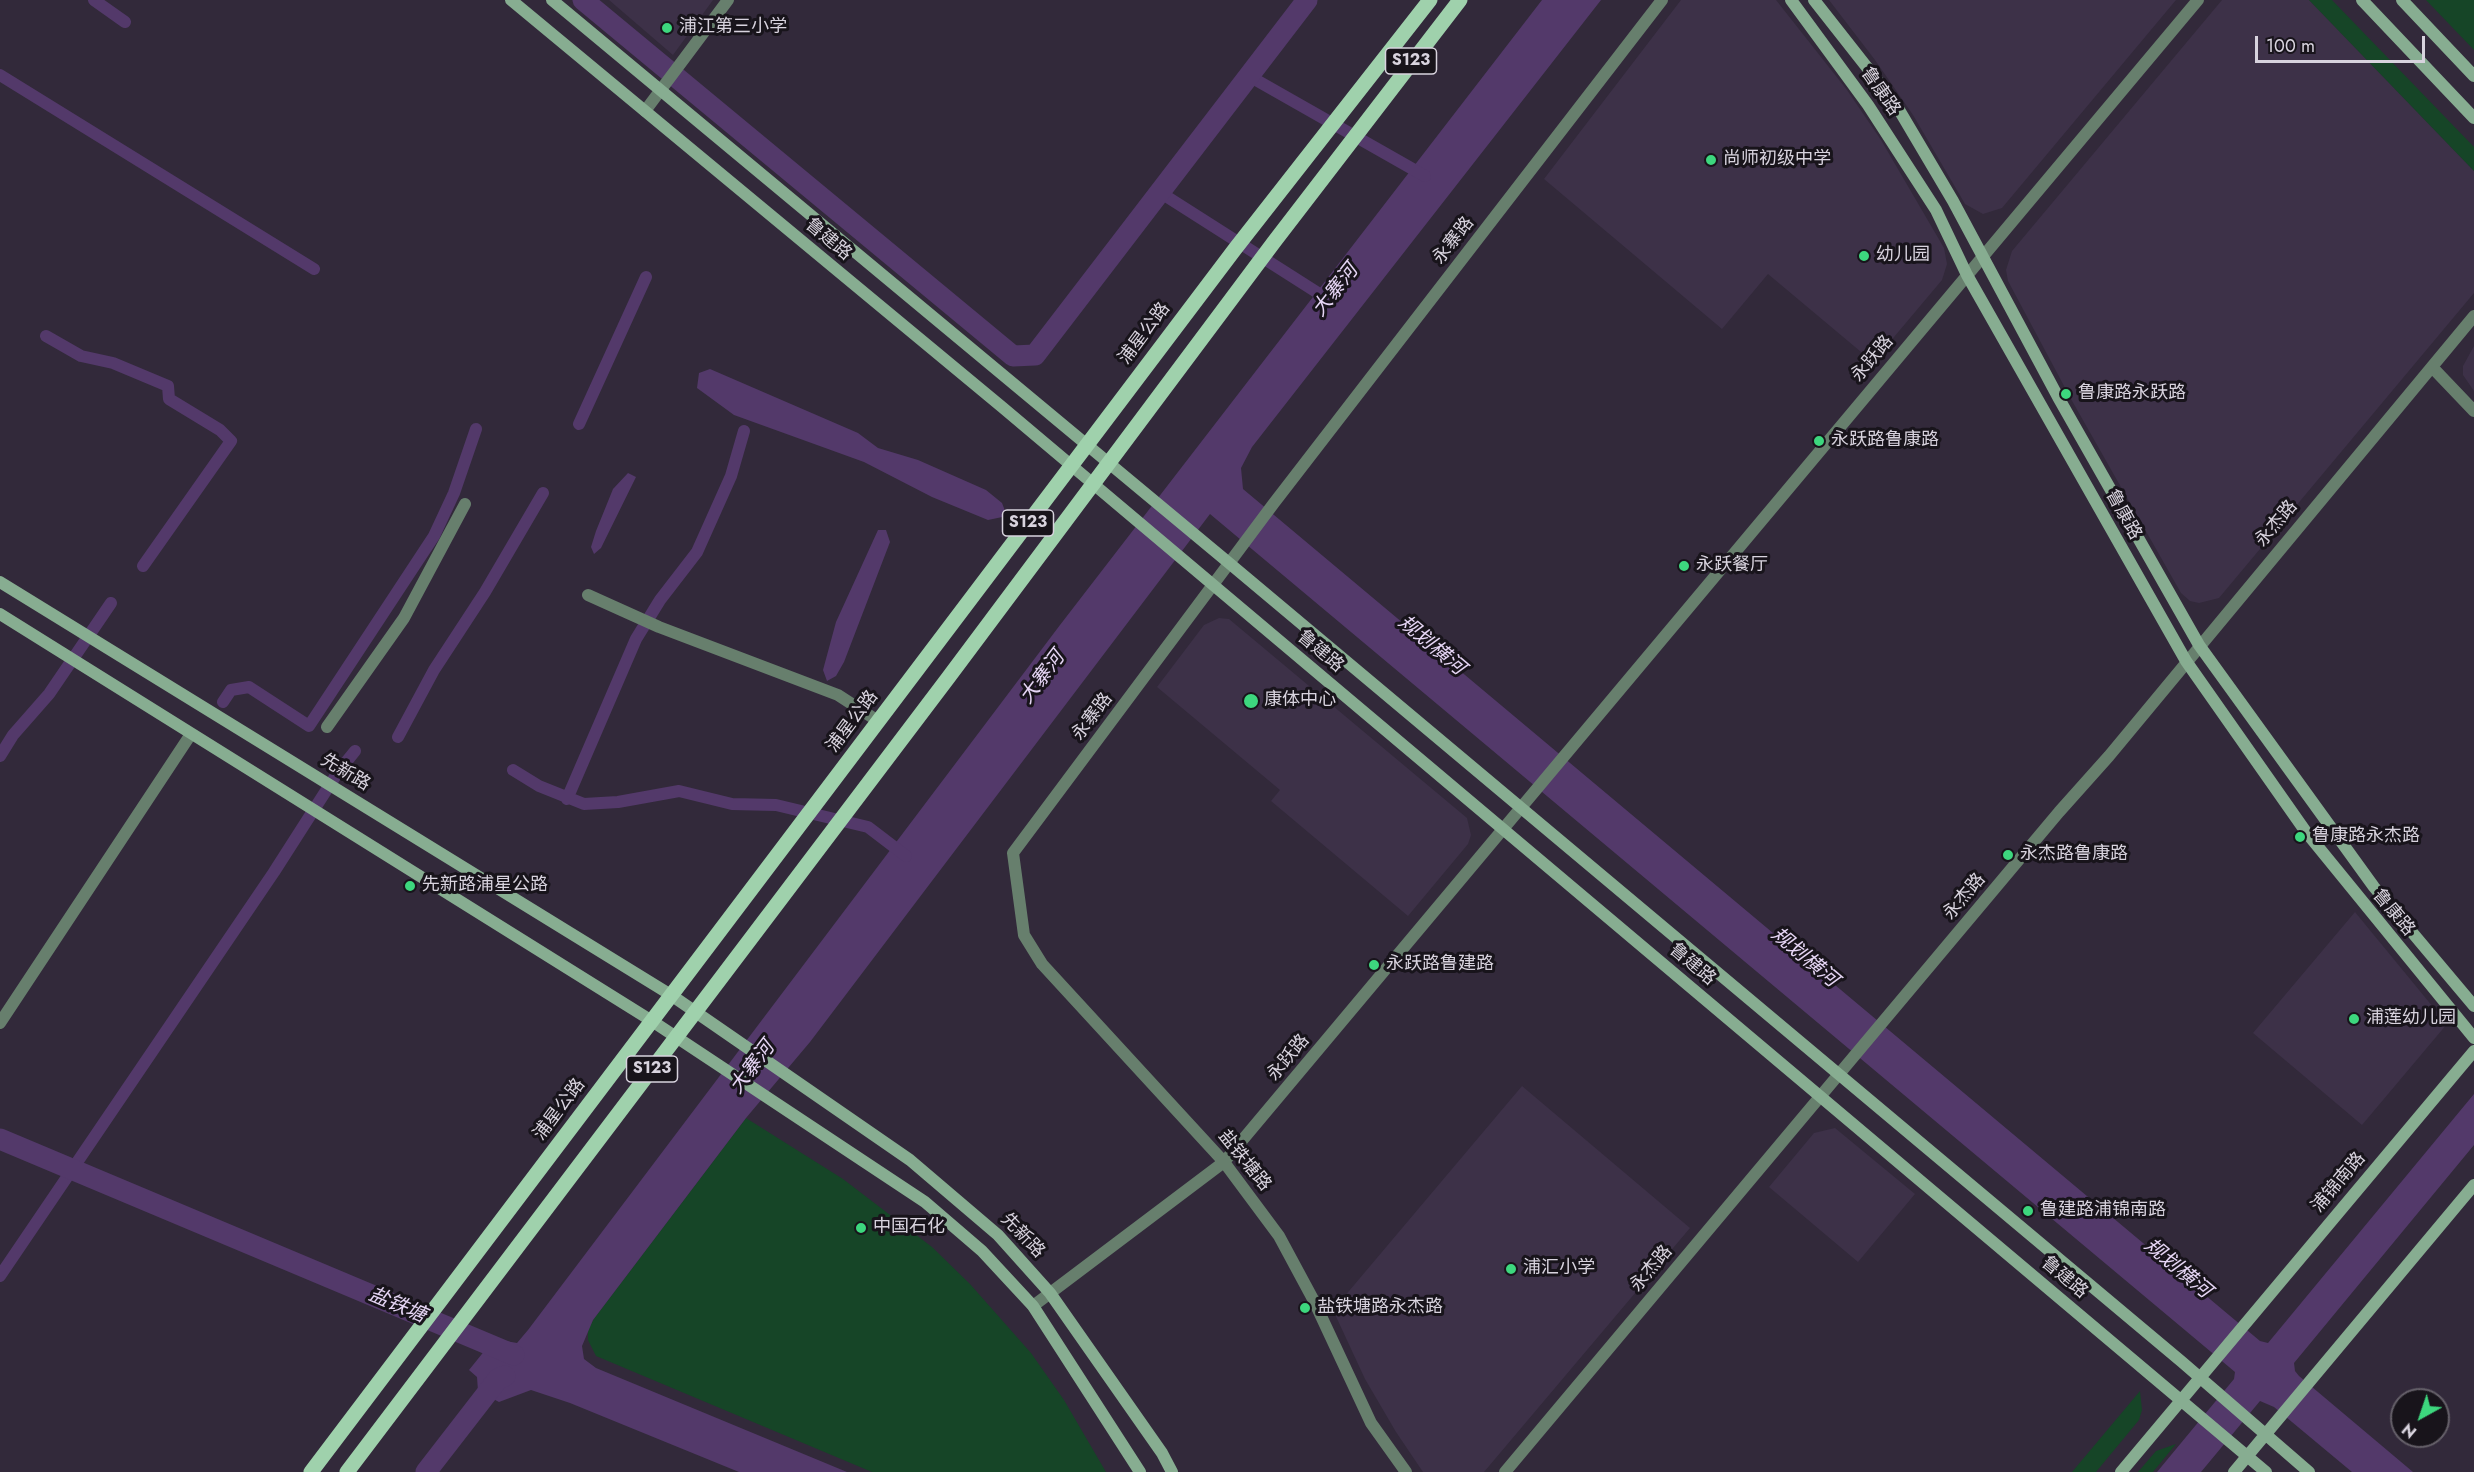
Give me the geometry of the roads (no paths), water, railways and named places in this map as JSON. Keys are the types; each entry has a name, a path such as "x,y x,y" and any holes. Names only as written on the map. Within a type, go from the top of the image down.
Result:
{"main road":[{"name":"浦星公路","path":"311,1472 1086,444 1254,224 1430,0"},
{"name":"S123","path":"347,1472 437,1356 1274,242 1460,0"}],"street":[{"name":"鲁建路","path":"511,0 1213,585 2266,1472"},
{"name":"鲁建路","path":"552,0 1839,1074 2182,1362 2309,1472"},
{"path":"645,111 728,0"},
{"name":"永寨路","path":"1018,902 1013,853 1229,563 1662,0"},
{"name":"鲁康路","path":"1791,0 1868,105 1924,190 1967,275 2186,661 2306,832 2361,903 2474,1038"},
{"name":"鲁康路","path":"1814,0 1896,104 2154,569 2199,645 2374,887 2474,1005"},
{"name":"永跃路","path":"1033,1306 1224,1162 2198,0"},
{"path":"2362,0 2474,118"},
{"path":"2402,0 2474,76"},
{"name":"永杰路","path":"1505,1472 1851,1059 2109,756 2474,316"},
{"path":"2432,367 2474,411"},
{"path":"327,727 404,618 465,504"},
{"name":"先新路","path":"0,582 671,995 792,1077 940,1184 999,1235 1050,1293 1162,1453 1172,1472"},
{"path":"588,595 659,627 838,695 878,721"},
{"path":"0,614 652,1021 925,1202 982,1251 1033,1306 1140,1472"},
{"path":"0,1023 191,734"},
{"name":"盐铁塘路","path":"1018,902 1024,935 1042,964 1224,1162 1279,1236 1314,1301 1371,1423 1406,1472"},
{"name":"浦锦南路","path":"2121,1472 2474,1051"},
{"path":"2234,1472 2474,1185"}],"water":[{"name":"大寨河","path":"1542,0 1601,0 1252,447 1241,468 1243,489 2260,1341 2268,1343 2474,1094 2474,1145 2294,1363 2295,1371 2299,1376 2413,1472 2352,1472 2274,1407 2260,1401 2201,1472 2157,1472 2234,1379 2235,1372 1210,514 810,1042 746,1118 593,1320 582,1346 584,1359 596,1368 847,1472 739,1472 570,1403 531,1390 499,1402 478,1391 477,1377 469,1370 494,1339 517,1343 528,1330 1060,625"},
{"path":"710,369 858,433 878,448 918,460 986,490 1002,503 1007,516 988,520 932,497 864,462 734,415 697,388 699,373"},
{"path":"628,473 636,477 601,548 594,554 591,547 613,489"},
{"path":"878,530 886,530 890,542 844,662 836,676 827,681 823,670 836,622"}],"waterway":[{"path":"94,0 125,22"},
{"path":"583,0 1013,356 1035,355 1307,0"},
{"path":"0,75 314,269"},
{"path":"1249,76 1425,176"},
{"name":"大寨河","path":"1161,193 1329,300"},
{"path":"579,424 646,277"},
{"path":"46,336 81,356 113,363 168,386 169,399 220,430 231,441 143,566"},
{"path":"223,702 231,690 249,687 309,726 434,536 454,493 476,429"},
{"path":"567,799 636,639 660,600 697,552 731,476 744,431"},
{"path":"398,737 434,670 485,592 543,493"},
{"path":"0,756 13,735 49,694 111,603"},
{"path":"0,1276 274,872 338,772 355,751"},
{"path":"513,770 539,786 584,804 618,802 679,791 732,804 776,805 868,827 906,856"},
{"name":"盐铁塘","path":"0,1139 514,1355"},
{"path":"426,1472 498,1379 505,1376"}],"place":[{"name":"浦江第三小学","path":"667,28"},
{"name":"尚师初级中学","path":"1711,160"},
{"name":"幼儿园","path":"1864,256"},
{"name":"鲁康路永跃路","path":"2066,394"},
{"name":"永跃路鲁康路","path":"1819,441"},
{"name":"永跃餐厅","path":"1684,566"},
{"name":"康体中心","path":"1251,701"},
{"name":"鲁康路永杰路","path":"2300,837"},
{"name":"永杰路鲁康路","path":"2008,855"},
{"name":"先新路浦星公路","path":"410,886"},
{"name":"永跃路鲁建路","path":"1374,965"},
{"name":"浦莲幼儿园","path":"2354,1019"},
{"name":"鲁建路浦锦南路","path":"2028,1211"},
{"name":"中国石化","path":"861,1228"},
{"name":"浦汇小学","path":"1511,1269"},
{"name":"盐铁塘路永杰路","path":"1305,1308"}],"water label":[{"name":"规划横河","path":"1431,646"},
{"name":"规划横河","path":"1804,958"},
{"name":"规划横河","path":"2177,1269"}]}
